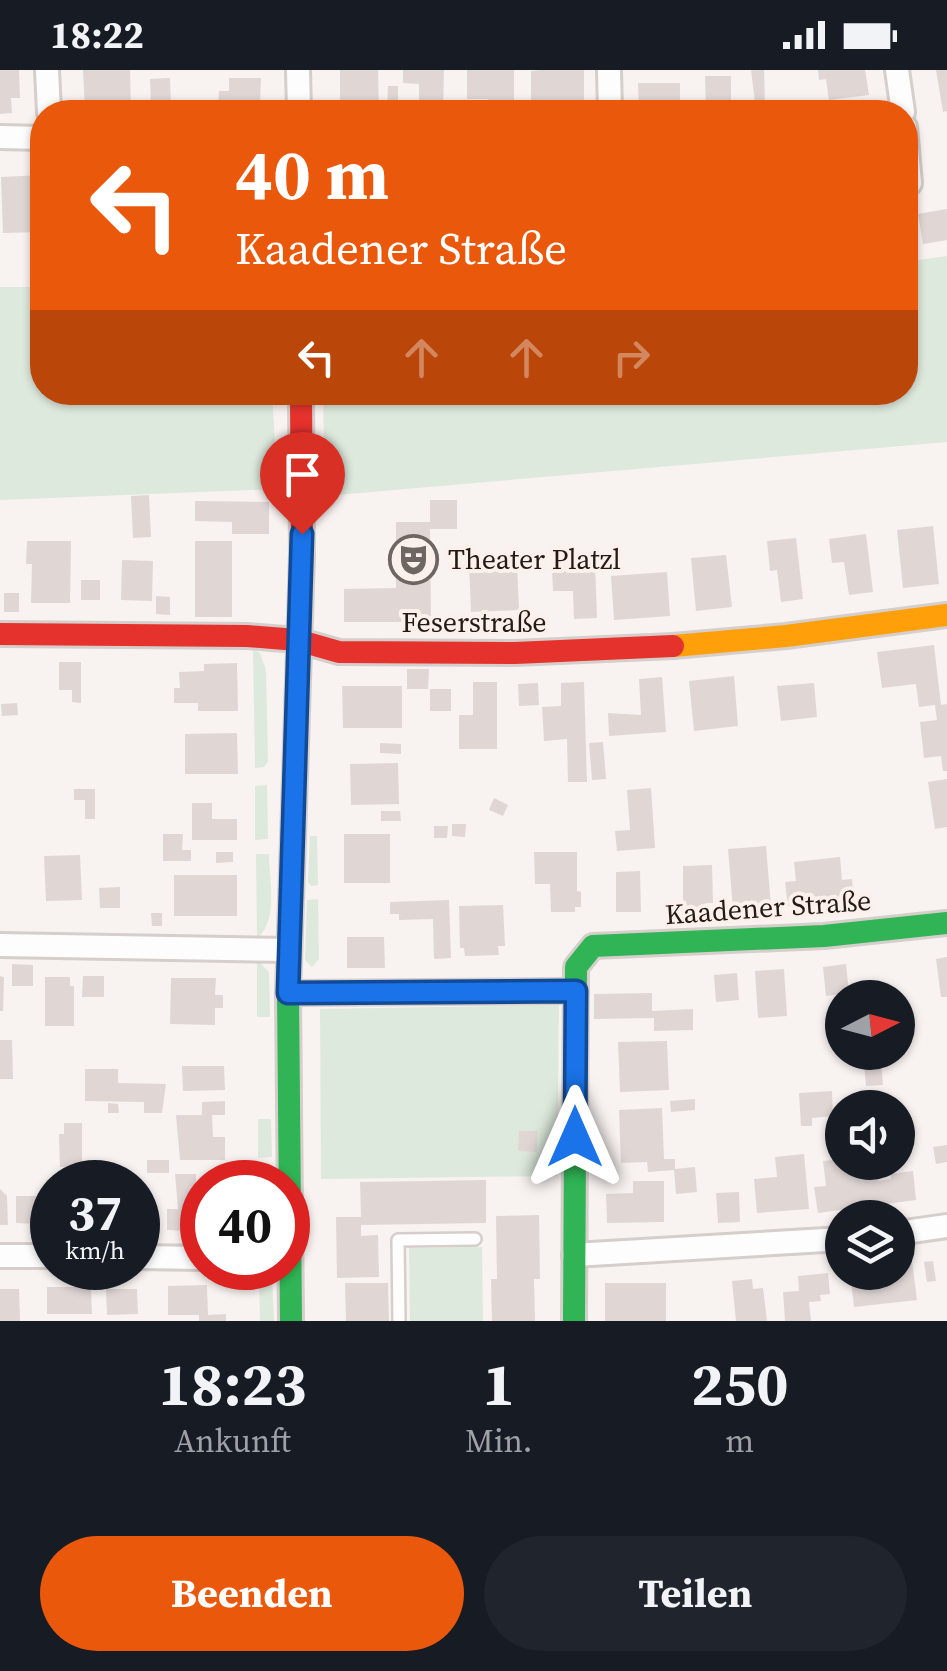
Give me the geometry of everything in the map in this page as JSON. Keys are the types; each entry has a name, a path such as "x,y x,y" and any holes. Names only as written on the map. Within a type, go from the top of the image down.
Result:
{"street":[{"path":"47,70 48,100"},
{"path":"298,70 298,100"},
{"path":"609,70 610,100"},
{"path":"897,70 901,100"},
{"path":"0,137 30,138"},
{"path":"289,1160 288,993 303,513 301,405"},
{"name":"Feserstraße","path":"0,634 229,636 297,640 339,652 630,650 786,636 947,615"},
{"name":"Kaadener Straße","path":"576,991 576,967 594,946 824,936 947,923"},
{"path":"0,945 289,950"},
{"path":"288,993 576,991 574,1321"},
{"path":"915,1230 947,1226"},
{"path":"574,1255 825,1240"},
{"path":"0,1256 30,1256"},
{"path":"290,1290 291,1321"}],"lane":[{"path":"399,1321 398,1240 475,1239"}],"shaded area":[{"path":"947,256 947,442 325,496 323,405 918,405 918,260"},
{"path":"0,287 30,287 30,405 273,405 278,489 0,500"},
{"path":"253,650 260,653 266,670 268,761 264,767 255,768"},
{"path":"267,785 268,839 255,840 255,786"},
{"path":"310,836 317,836 318,885 311,886 308,882"},
{"path":"256,854 269,854 271,899 268,921 257,938"},
{"path":"318,899 319,959 312,967 305,960 307,900"},
{"path":"257,960 269,972 270,1017 257,1017"},
{"path":"559,1005 557,1176 321,1179 320,1009"},
{"path":"258,1119 271,1119 272,1157 258,1158"},
{"path":"482,1247 483,1321 410,1321 409,1248"},
{"path":"259,1290 272,1290 274,1321 260,1321"}],"building":[{"path":"0,70 19,70 20,98 11,98 12,113 0,114"},
{"path":"83,70 130,70 131,100 84,100"},
{"path":"340,70 378,70 379,100 340,100"},
{"path":"403,70 444,70 443,100 419,100 419,84 403,83"},
{"path":"467,70 514,70 514,100 467,99"},
{"path":"584,70 584,100 531,100 531,71"},
{"path":"751,70 764,70 765,100 755,100"},
{"path":"818,70 865,70 869,95 829,100 826,79 819,80"},
{"path":"936,70 947,70 947,111 943,112"},
{"path":"705,76 731,76 731,100 706,100"},
{"path":"170,78 171,100 151,100 150,79"},
{"path":"229,78 261,78 260,100 218,100 219,91 229,91"},
{"path":"638,83 680,83 680,100 639,100"},
{"path":"388,86 398,86 398,100 387,100"},
{"path":"30,176 30,232 3,233 1,177"},
{"path":"947,209 947,240 923,244 918,214"},
{"path":"149,495 151,537 133,538 131,496"},
{"path":"430,500 457,500 457,529 430,529 431,622 344,622 344,589 396,588 396,522 430,522"},
{"path":"195,501 269,502 269,534 232,534 232,522 195,521"},
{"path":"933,526 939,584 903,588 897,530"},
{"path":"866,534 873,592 849,595 844,562 832,563 829,539"},
{"path":"796,538 803,599 781,602 777,570 770,571 767,541"},
{"path":"27,541 71,541 70,603 31,603 32,564 26,564"},
{"path":"195,541 232,541 232,617 195,617"},
{"path":"726,555 732,607 696,611 691,558"},
{"path":"122,560 153,561 152,601 121,600"},
{"path":"517,562 519,610 471,612 469,564"},
{"path":"595,563 597,618 574,619 573,591 553,591 552,568"},
{"path":"667,572 670,616 614,620 611,576"},
{"path":"81,580 100,580 100,600 81,600"},
{"path":"4,593 19,593 19,612 4,612"},
{"path":"156,596 170,597 170,615 156,614"},
{"path":"934,645 941,705 947,704 947,771 943,771 941,756 924,758 920,722 937,720 935,705 919,707 916,684 882,688 877,652"},
{"path":"59,662 81,662 81,703 72,702 72,690 59,690"},
{"path":"237,663 238,711 198,711 198,703 174,703 174,688 180,688 179,672 204,671 204,664"},
{"path":"407,669 429,669 428,689 407,689"},
{"path":"734,676 738,726 694,731 689,681"},
{"path":"662,677 666,732 609,736 608,713 641,715 639,679"},
{"path":"473,682 497,682 497,749 459,749 459,715 473,715"},
{"path":"584,682 587,782 568,782 567,739 544,741 542,707 561,706 561,683"},
{"path":"538,683 539,705 519,706 518,684"},
{"path":"814,683 817,717 781,721 777,686"},
{"path":"342,686 402,686 402,728 343,728"},
{"path":"430,689 451,689 451,711 430,711"},
{"path":"17,703 18,715 2,716 1,704"},
{"path":"237,733 238,774 185,774 185,734"},
{"path":"603,742 606,779 592,780 589,743"},
{"path":"380,743 401,744 401,754 380,753"},
{"path":"398,763 399,804 351,805 350,764"},
{"path":"947,779 947,827 935,829 928,782"},
{"path":"651,788 655,848 617,851 615,831 630,830 627,790"},
{"path":"74,789 95,789 95,819 85,819 85,800 74,800"},
{"path":"494,798 508,805 503,816 489,810"},
{"path":"192,803 212,803 212,819 237,819 237,840 192,840"},
{"path":"381,811 400,811 401,821 381,821"},
{"path":"452,824 466,824 465,837 452,836"},
{"path":"434,826 448,826 447,838 434,838"},
{"path":"163,834 183,834 182,850 191,850 191,861 163,861"},
{"path":"344,834 390,834 390,883 344,883"},
{"path":"766,846 771,906 733,909 728,849"},
{"path":"216,852 233,852 233,862 216,863"},
{"path":"534,852 577,852 581,907 575,907 575,912 551,912 550,884 535,884"},
{"path":"80,855 82,900 46,901 44,856"},
{"path":"840,857 842,880 852,879 854,900 788,906 785,882 796,881 794,862"},
{"path":"712,865 713,903 706,903 706,910 683,911 683,866"},
{"path":"640,871 641,912 616,912 616,872"},
{"path":"174,875 237,875 237,916 174,916"},
{"path":"120,887 120,908 100,908 99,888"},
{"path":"449,900 451,958 434,959 433,919 399,920 399,914 390,914 390,902"},
{"path":"503,905 505,946 498,946 499,955 465,956 464,948 460,948 459,906"},
{"path":"151,913 162,913 162,926 152,926"},
{"path":"347,937 384,937 385,968 347,968"},
{"path":"947,957 947,997 941,997 936,959"},
{"path":"12,964 33,965 33,986 12,986"},
{"path":"846,964 848,980 825,980 825,986 823,967"},
{"path":"784,969 787,1016 758,1018 755,971"},
{"path":"737,973 739,1000 716,1002 714,975"},
{"path":"0,976 4,977 3,1011 0,1011"},
{"path":"83,976 104,976 104,997 82,997"},
{"path":"45,977 70,977 70,986 74,986 74,1026 45,1026"},
{"path":"171,978 216,978 215,995 223,995 223,1008 215,1008 215,1025 170,1024"},
{"path":"652,993 652,1011 693,1009 693,1030 654,1031 654,1018 594,1019 594,994"},
{"path":"0,1040 12,1040 13,1079 0,1079"},
{"path":"667,1041 669,1090 620,1092 618,1042"},
{"path":"182,1066 224,1066 225,1090 183,1091"},
{"path":"85,1069 118,1069 118,1083 166,1084 162,1113 144,1113 144,1102 85,1101"},
{"path":"865,1070 882,1070 883,1085 866,1086"},
{"path":"825,1091 825,1117 812,1118 812,1126 801,1126 799,1093"},
{"path":"695,1099 695,1110 671,1112 670,1101"},
{"path":"225,1101 225,1115 212,1115 213,1137 225,1137 225,1160 180,1160 176,1115 202,1115 202,1102"},
{"path":"108,1103 118,1104 119,1113 108,1113"},
{"path":"662,1108 664,1159 675,1159 675,1169 695,1167 697,1192 676,1194 674,1170 648,1172 647,1162 621,1163 619,1110"},
{"path":"64,1123 82,1123 82,1160 60,1160 59,1134 64,1134"},
{"path":"519,1131 537,1131 537,1152 518,1151"},
{"path":"947,1145 947,1162 936,1164 933,1147"},
{"path":"804,1154 809,1209 757,1213 754,1179 777,1177 775,1157"},
{"path":"160,1160 169,1160 169,1173 160,1173"},
{"path":"175,1174 180,1174 180,1231 167,1230 167,1209 178,1209"},
{"path":"486,1180 486,1223 361,1225 361,1236 378,1235 379,1277 337,1278 336,1217 361,1217 360,1182"},
{"path":"825,1180 914,1180 916,1200 825,1200 825,1212 818,1213 814,1187 826,1186"},
{"path":"633,1181 664,1181 664,1222 607,1223 606,1194 633,1193"},
{"path":"0,1189 7,1196 8,1225 0,1225"},
{"path":"739,1192 740,1222 718,1223 716,1193"},
{"path":"16,1196 30,1196 30,1224 16,1223"},
{"path":"539,1215 540,1279 534,1279 535,1321 492,1321 491,1279 497,1279 496,1216"},
{"path":"933,1261 936,1281 927,1282 924,1262"},
{"path":"825,1273 825,1290 830,1294 820,1295 821,1301 809,1302 811,1321 785,1321 783,1292 799,1291 798,1276"},
{"path":"752,1279 753,1289 763,1288 767,1321 736,1321 732,1281"},
{"path":"345,1283 388,1283 389,1321 346,1321"},
{"path":"605,1283 666,1283 666,1321 605,1321"},
{"path":"915,1284 917,1300 854,1307 852,1290 915,1290"},
{"path":"168,1286 207,1290 208,1315 226,1314 226,1321 199,1321 199,1315 168,1315"},
{"path":"0,1289 19,1289 20,1321 0,1321"},
{"path":"47,1290 91,1290 92,1314 47,1314"},
{"path":"106,1290 137,1290 138,1314 107,1315"}],"traffic: fast":[{"path":"291,1321 288,993 296,744"},
{"path":"574,1321 576,967 593,946 824,936 947,923"}],"traffic: slow":[{"path":"673,646 947,615"}],"traffic: jam":[{"path":"296,744 302,555 301,405"},
{"path":"0,634 247,636 297,640 339,652 515,653 673,646"}],"place":[{"name":"Theater Platzl","path":"413,559"}],"route":[{"path":"302,534 288,993 576,991 575,1137"}]}
